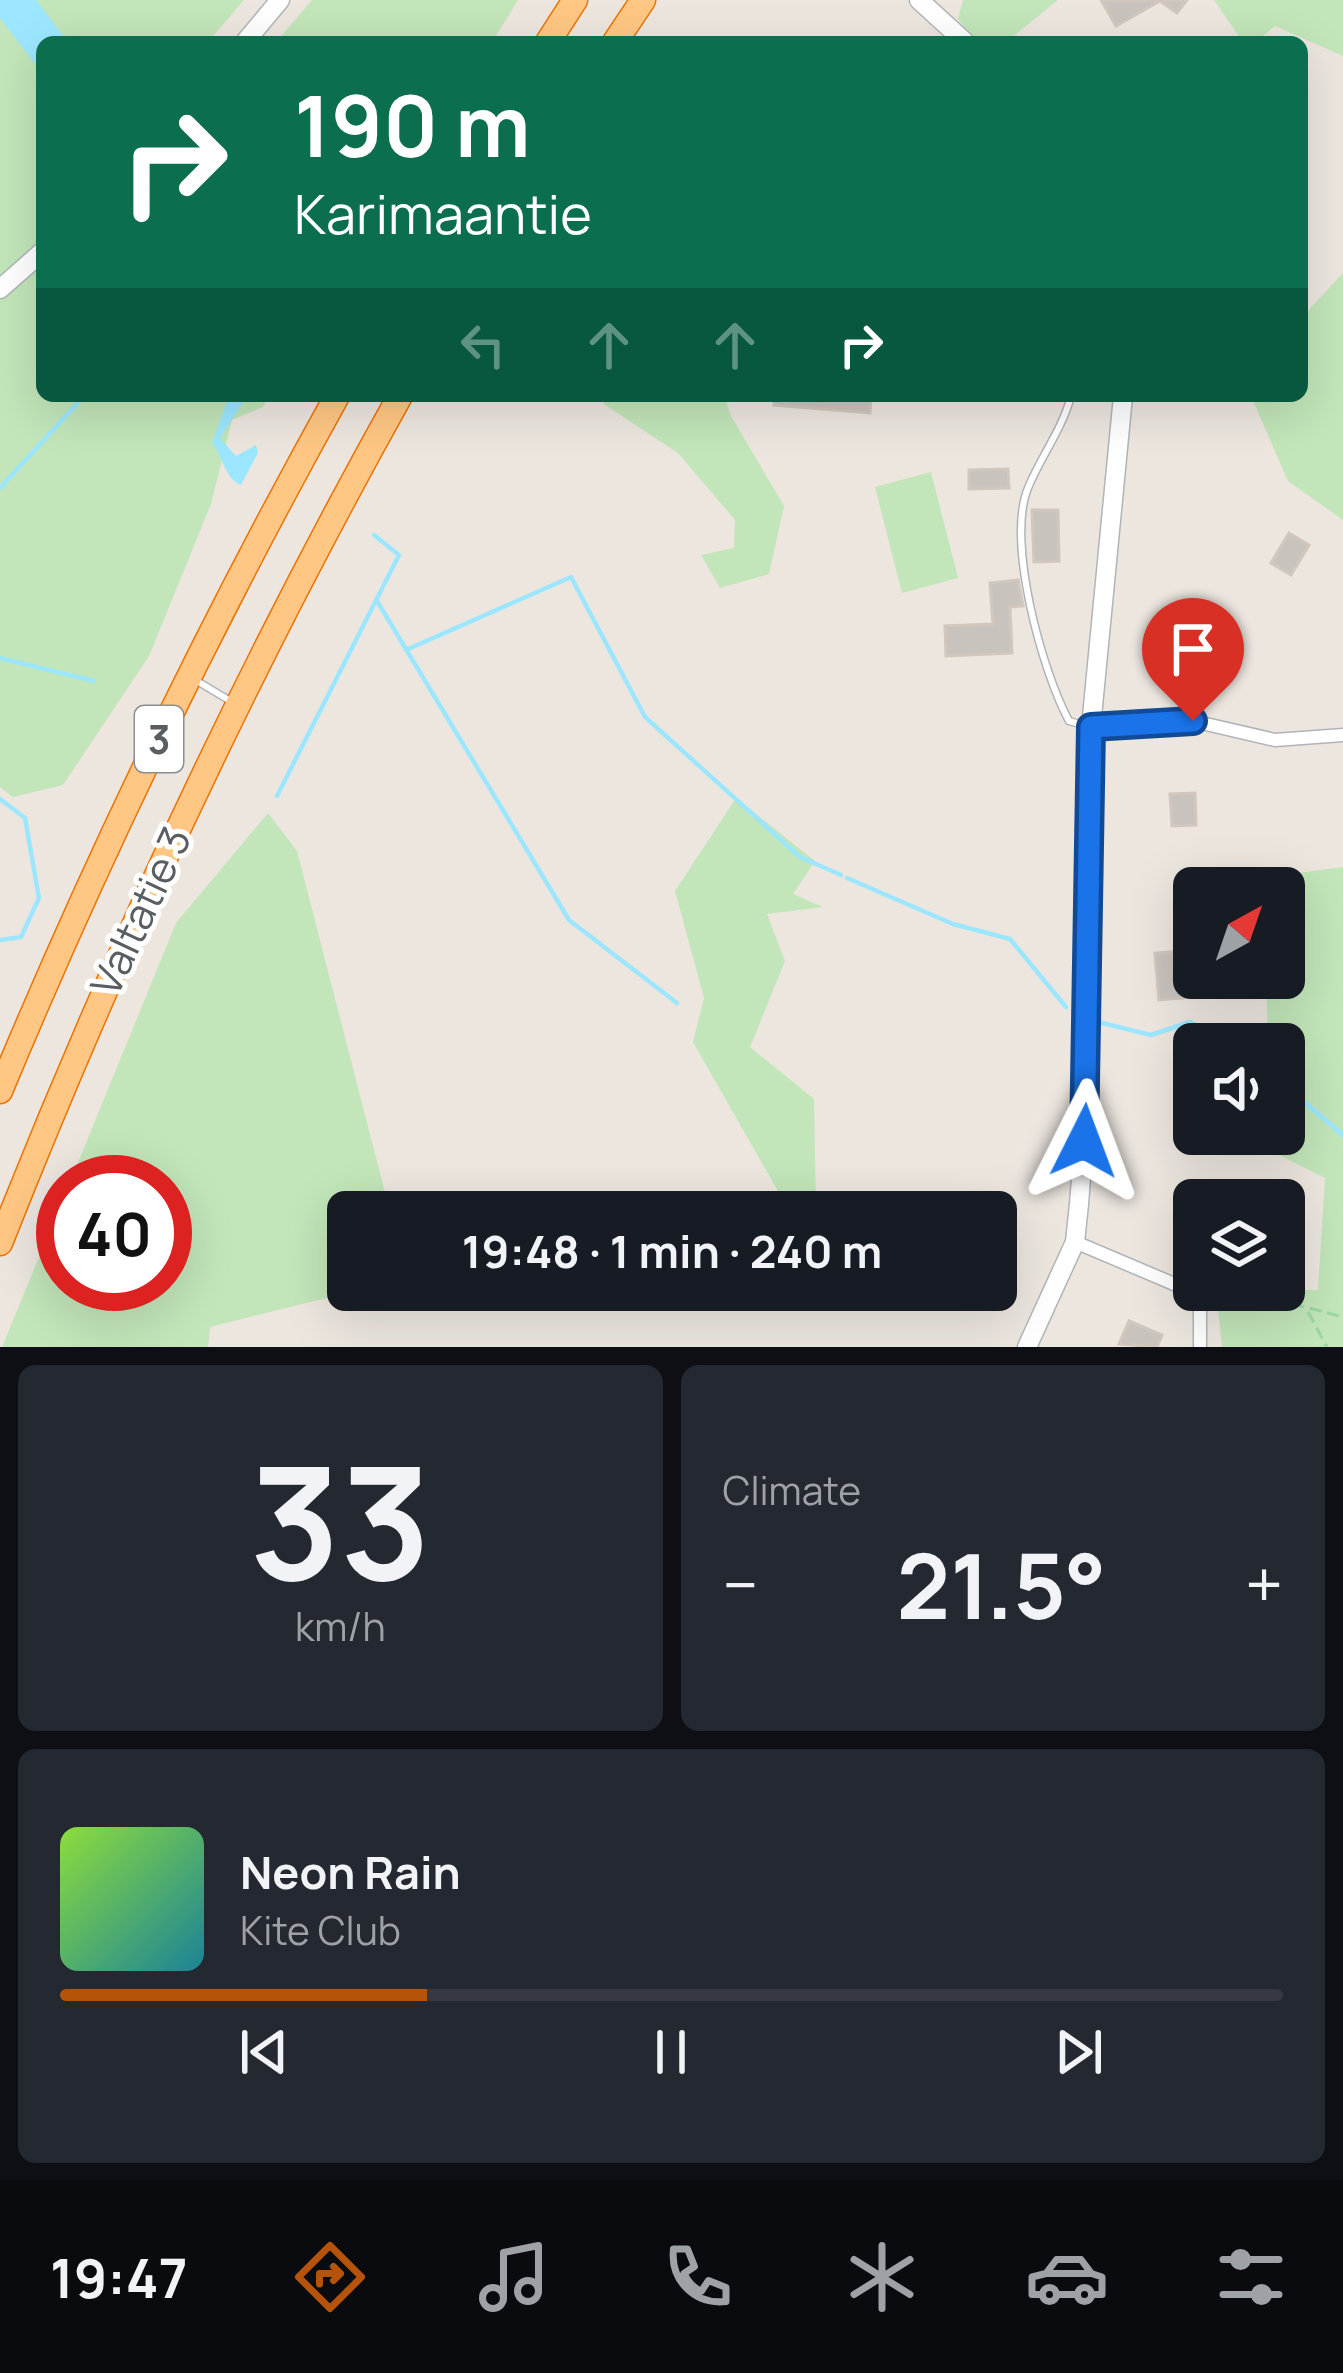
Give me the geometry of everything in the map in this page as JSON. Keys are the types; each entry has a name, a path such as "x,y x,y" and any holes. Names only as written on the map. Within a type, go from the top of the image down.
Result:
{"highway":[{"path":"552,36 575,0"},
{"path":"620,36 643,0"},
{"name":"Valtatie 3","path":"0,1091 108,844 189,676 334,402"},
{"name":"Valtatie 3","path":"0,1244 69,1068 236,704 397,402"}],"street":[{"path":"249,36 280,0"},
{"path":"919,0 941,7 961,36"},
{"path":"0,289 36,257"},
{"path":"1027,1347 1075,1242 1087,1103 1091,727 1122,402"},
{"path":"1091,727 1193,721 1275,740 1343,735"},
{"path":"1075,1242 1193,1292 1200,1306 1200,1347"}],"lane":[{"path":"1069,402 1048,454 1027,489 1019,526 1038,647 1069,721 1091,727"},
{"path":"189,676 236,704"}],"path":[{"path":"1306,1309 1343,1317"},
{"path":"1306,1309 1327,1347"}],"green space":[{"path":"0,0 244,0 213,36 36,36 36,402 265,402 232,420 211,504 149,656 63,785 13,797 0,787"},
{"path":"312,0 518,0 496,36 281,36"},
{"path":"963,0 1058,0 1013,36 972,36 958,19"},
{"path":"1214,0 1343,0 1343,56 1308,41 1308,36 1275,26 1263,36 1239,36"},
{"path":"1343,273 1343,520 1288,481 1254,402 1308,402 1308,311"},
{"path":"726,402 784,506 769,574 720,588 701,555 734,548 735,520 678,453 605,405"},
{"path":"931,472 958,578 902,593 875,487"},
{"path":"736,798 815,861 793,894 823,907 767,914 785,961 750,1047 814,1099 816,1191 778,1191 693,1042 704,998 675,891"},
{"path":"268,813 297,851 385,1191 327,1191 327,1298 210,1327 208,1347 2,1347 36,1265 36,1311 192,1311 192,1155 81,1155 176,923"},
{"path":"1343,867 1343,1347 1222,1347 1218,1311 1305,1311 1305,1290 1318,1290 1325,1178 1279,1155 1305,1155 1305,1023 1267,1023 1267,999 1305,999 1305,872"}],"water":[{"path":"0,0 36,0 63,36 36,36 36,65 0,18"},
{"path":"227,402 243,402 220,438 236,456 256,445 258,453 241,485 228,473 212,443"}],"building":[{"path":"1101,0 1187,0 1177,13 1160,1 1116,26"},
{"path":"774,402 871,402 870,413"},
{"path":"1008,469 1009,488 969,489 969,470"},
{"path":"1032,510 1058,510 1059,561 1034,562"},
{"path":"1289,533 1309,545 1291,575 1271,563"},
{"path":"1018,580 1023,606 1010,607 1012,653 946,656 945,626 993,624 990,583"},
{"path":"1200,620 1223,626 1211,668 1188,662"},
{"path":"1195,793 1196,825 1172,826 1170,794"},
{"path":"1173,952 1173,999 1159,1000 1155,953"},
{"path":"1129,1321 1162,1335 1157,1347 1119,1344"}],"waterway":[{"path":"0,488 79,402"},
{"path":"277,796 399,555 374,535"},
{"path":"406,650 571,577 645,717 800,857 841,875"},
{"path":"377,601 569,920 677,1003"},
{"path":"0,658 94,681"},
{"path":"0,799 25,818 39,898 21,937 0,940"},
{"path":"847,878 953,924 1010,939 1066,1007"},
{"path":"1094,1021 1151,1035 1173,1028"},
{"path":"1187,1023 1192,1023"},
{"path":"1305,1103 1343,1135"}],"route":[{"path":"1084,1141 1091,727 1193,721"}]}
